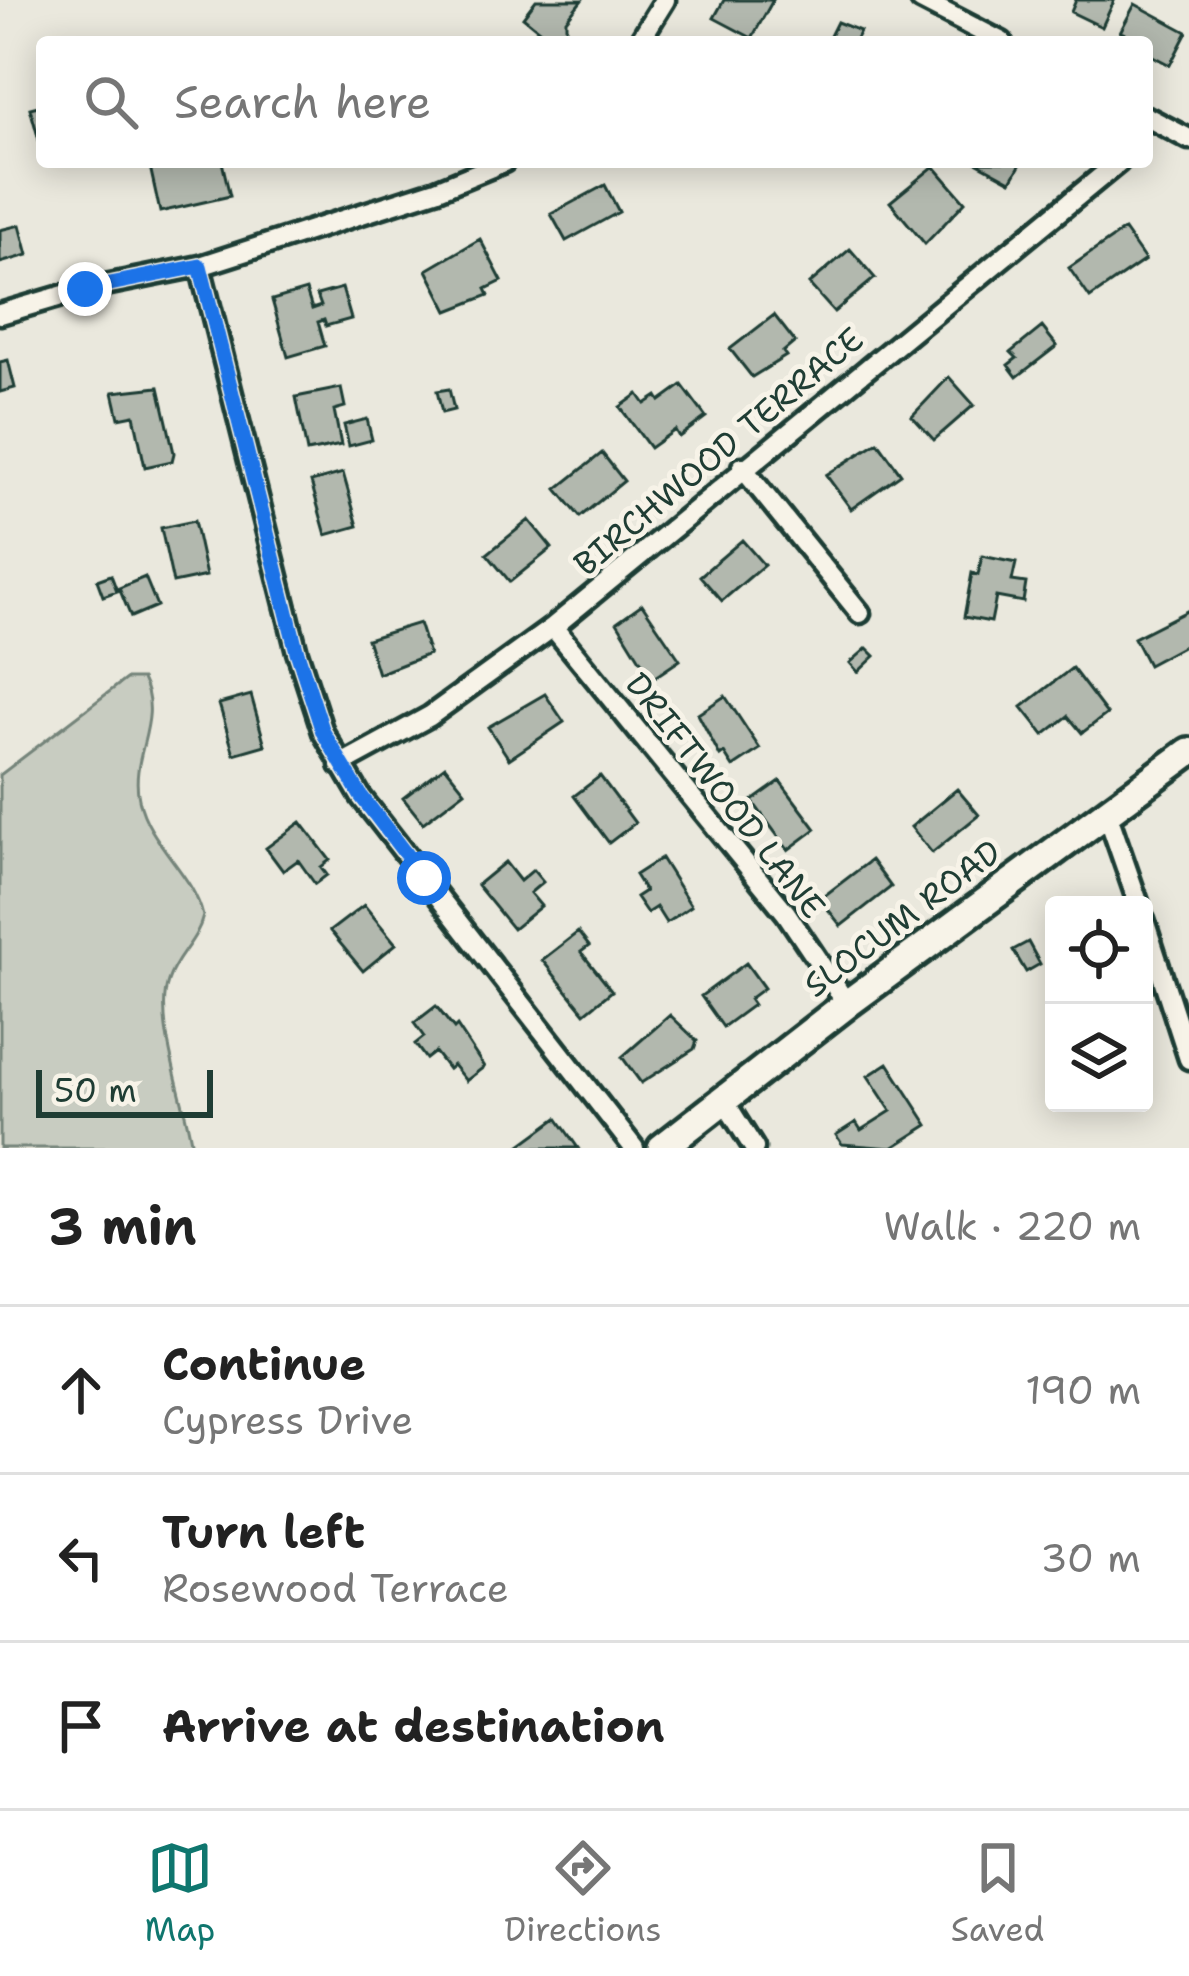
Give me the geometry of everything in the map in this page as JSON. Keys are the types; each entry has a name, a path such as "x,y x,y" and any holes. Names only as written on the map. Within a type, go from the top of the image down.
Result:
{"main road":[{"name":"SLOCUM ROAD","path":"662,1148 847,1004 1189,752"}],"street":[{"path":"643,36 665,0"},
{"path":"922,0 991,36"},
{"path":"1153,127 1189,139"},
{"path":"0,314 200,266 436,190 489,168"},
{"name":"BIRCHWOOD TERRACE","path":"340,765 430,716 554,627 742,467 1112,168"},
{"path":"200,266 297,652 323,732 340,765 634,1148"},
{"path":"742,467 860,613"},
{"name":"DRIFTWOOD LANE","path":"554,627 786,914 847,1004"},
{"path":"1106,810 1136,896"},
{"path":"1153,948 1189,1059"},
{"path":"723,1100 754,1148"}],"shaded area":[{"path":"126,679 142,679 148,694 148,724 137,783 144,815 190,886 203,916 172,972 165,998 168,1040 192,1148 0,1148 0,775"}],"building":[{"path":"536,0 582,0 566,20 566,36 546,36 523,17"},
{"path":"724,0 773,0 753,36 714,18"},
{"path":"1076,0 1114,1 1102,27 1071,12"},
{"path":"1135,4 1187,32 1170,65 1153,56 1153,36 1120,32"},
{"path":"837,22 860,31 857,36 830,36"},
{"path":"150,168 223,168 230,196 160,212"},
{"path":"936,168 965,202 925,244 890,202"},
{"path":"987,168 1019,168 1011,181"},
{"path":"605,185 619,212 566,241 551,214"},
{"path":"20,225 28,255 0,263 0,230"},
{"path":"1124,230 1145,260 1090,298 1069,268"},
{"path":"480,239 502,281 486,289 489,295 448,311 427,270"},
{"path":"850,249 875,278 834,312 809,284"},
{"path":"342,288 351,319 326,326 324,320 318,322 325,346 288,357 272,300 306,290 312,309 321,306 317,295"},
{"path":"774,315 795,342 783,352 786,356 752,377 730,349"},
{"path":"1042,327 1057,346 1017,377 1008,365 1017,358 1011,352"},
{"path":"8,360 15,388 0,392 0,362"},
{"path":"949,377 974,405 934,440 912,416"},
{"path":"682,385 706,417 679,437 675,430 650,448 620,407 638,394 645,404 657,396 660,401"},
{"path":"159,387 174,453 172,461 145,467 134,415 119,418 113,392"},
{"path":"341,388 345,407 334,410 341,445 307,452 296,397"},
{"path":"449,389 454,410 442,413 437,391"},
{"path":"367,419 372,440 349,446 344,425"},
{"path":"878,442 901,474 851,509 826,475"},
{"path":"602,453 624,481 580,517 557,489"},
{"path":"343,473 358,526 326,535 311,482"},
{"path":"529,520 552,548 510,582 487,554"},
{"path":"194,521 206,576 173,583 161,528"},
{"path":"742,540 764,565 722,601 700,576"},
{"path":"982,556 1016,563 1012,581 1026,583 1023,602 996,597 991,622 964,617 972,573 978,575"},
{"path":"111,575 117,591 103,596 97,580"},
{"path":"145,577 157,606 131,617 119,588"},
{"path":"642,604 680,660 652,679 617,622"},
{"path":"1189,610 1189,643 1148,665 1134,638"},
{"path":"419,623 429,654 378,674 367,639"},
{"path":"867,648 875,656 858,672 850,663"},
{"path":"1072,668 1107,714 1082,733 1068,716 1044,735 1022,707"},
{"path":"545,694 564,722 509,759 488,727"},
{"path":"251,695 265,745 234,754 219,704"},
{"path":"725,696 760,749 733,767 724,753 720,756 698,714"},
{"path":"445,766 465,791 423,823 403,798"},
{"path":"600,776 635,823 609,843 574,796"},
{"path":"780,781 816,829 788,850 752,801"},
{"path":"957,789 979,815 932,853 911,827"},
{"path":"301,822 330,860 321,867 327,875 315,884 298,860 283,871 266,848"},
{"path":"661,858 691,906 666,923 656,907 647,913 636,897 645,891 635,875"},
{"path":"871,860 891,887 841,926 820,899"},
{"path":"505,862 520,881 533,870 543,882 530,893 541,906 513,929 477,885"},
{"path":"364,905 396,944 363,971 330,931"},
{"path":"578,932 589,946 581,952 612,991 585,1013 542,960"},
{"path":"1028,942 1040,964 1026,972 1013,950"},
{"path":"746,963 764,988 749,999 753,1005 723,1027 701,996"},
{"path":"436,1006 454,1029 457,1026 484,1067 466,1081 435,1052 426,1059 415,1044 424,1037 414,1023"},
{"path":"670,1015 697,1041 694,1049 641,1083 622,1057"},
{"path":"888,1063 928,1125 892,1148 842,1144 836,1135 856,1122 861,1130 891,1111 868,1076"},
{"path":"557,1118 578,1148 516,1148"}],"route":[{"path":"85,289 200,266 297,652 323,732 361,796 424,878"}]}
